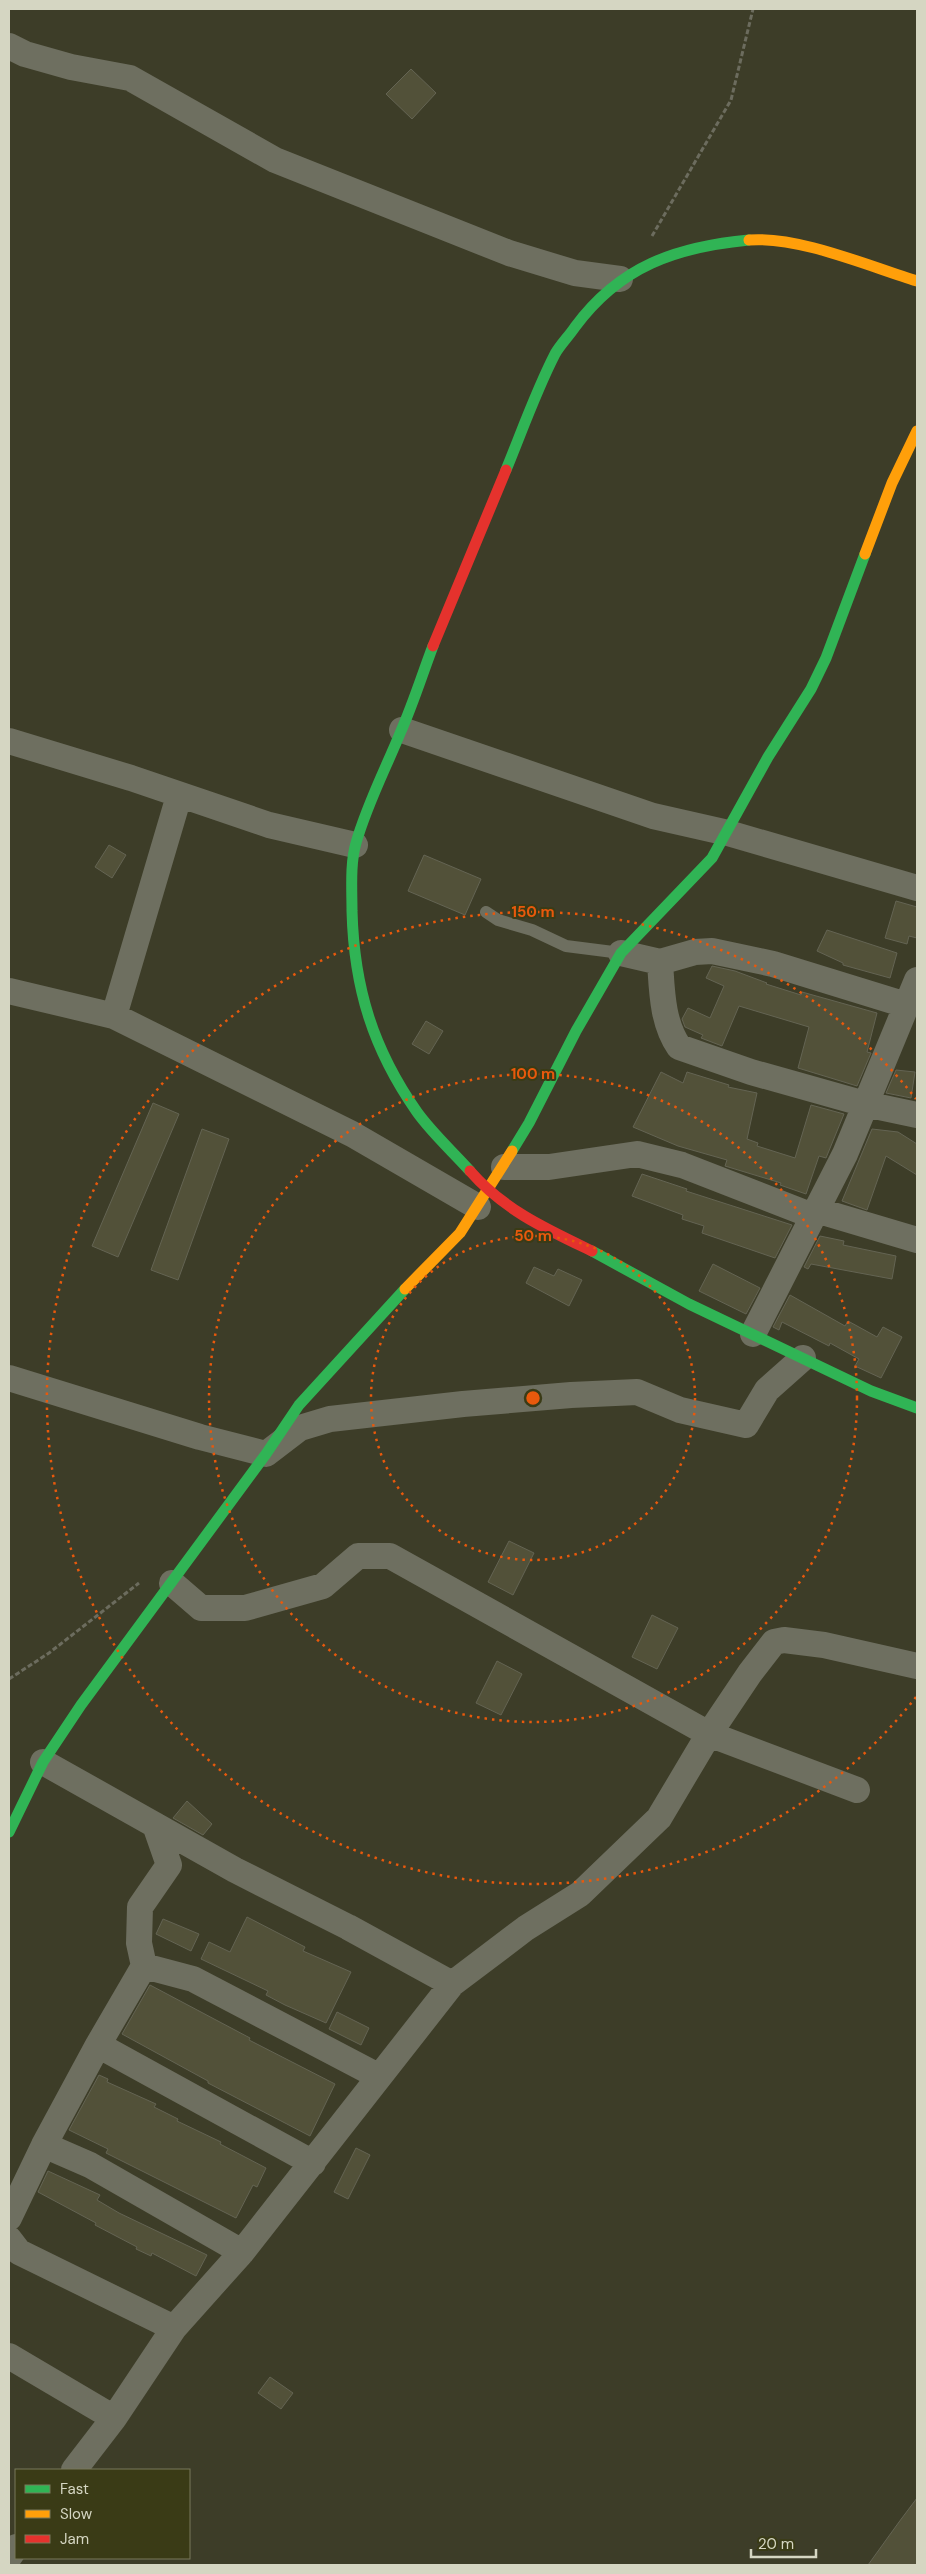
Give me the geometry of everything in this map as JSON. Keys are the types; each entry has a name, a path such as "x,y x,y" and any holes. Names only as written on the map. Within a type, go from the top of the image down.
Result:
{"street":[{"path":"9,46 25,54 72,67 130,78 275,160 509,253 575,273 620,279"},
{"path":"483,1200 418,1114 392,1071 373,1033 361,996 353,948 355,845 373,794 402,730 479,531 553,360 586,312 620,279 656,260 719,243 762,239 795,243 917,281"},
{"path":"9,1832 43,1762 81,1705 266,1454 299,1405 393,1301 460,1233 483,1200 504,1167 620,953 704,867 728,833 768,757 811,689 826,658 892,483 917,432"},
{"path":"402,730 653,816 728,833 917,888"},
{"path":"9,740 131,778 269,825 355,845"},
{"path":"114,1016 180,796"},
{"path":"620,953 660,962 695,952 712,951 913,993 845,1154 753,1334"},
{"path":"660,962 664,1012 668,1028 679,1047 751,1072 865,1104 917,1115"},
{"path":"9,991 114,1016 483,1200 606,1258 689,1304 871,1391 917,1408"},
{"path":"504,1167 549,1167 637,1154 682,1164 814,1213 917,1240"},
{"path":"266,1454 300,1428 330,1419 571,1395 637,1392 680,1410 746,1425 767,1390 804,1358"},
{"path":"9,1378 200,1437 266,1454"},
{"path":"172,1583 201,1608 245,1608 323,1586 358,1556 390,1556 709,1734 857,1790"},
{"path":"75,2469 114,2418 174,2328 242,2252 313,2163 378,2076 452,1984 526,1928 580,1894 659,1818 709,1734 764,1654 778,1640 824,1645 917,1666"},
{"path":"43,1762 235,1870 414,1962 452,1984"},
{"path":"9,2218 44,2145 144,1966 139,1943 140,1907 169,1865 155,1825"},
{"path":"144,1966 193,1979 378,2076"},
{"path":"98,2046 313,2163"},
{"path":"44,2145 90,2165 242,2252"},
{"path":"9,2238 19,2252 174,2328"},
{"path":"9,2356 114,2418"}],"lane":[{"path":"486,912 498,920 532,930 566,946 620,953"}],"path":[{"path":"650,241 731,100 753,9"},
{"path":"9,1679 49,1653 145,1580"}],"building":[{"path":"411,69 436,93 412,119 386,94"},
{"path":"109,845 126,855 112,878 95,867"},
{"path":"424,855 481,879 465,915 408,891"},
{"path":"896,901 917,907 917,938 909,936 907,944 885,938"},
{"path":"827,930 897,953 890,978 843,965 843,963 817,951"},
{"path":"712,966 735,971 766,984 801,995 802,992 877,1013 867,1052 871,1053 857,1086 798,1068 809,1027 739,1006 722,1046 701,1038 703,1035 685,1027 682,1019 688,1008 710,1018 724,986 706,978"},
{"path":"426,1021 443,1031 429,1054 412,1044"},
{"path":"896,1070 915,1072 911,1098 886,1093"},
{"path":"661,1072 683,1083 687,1072 729,1085 728,1087 757,1093 747,1139 758,1143 757,1146 795,1158 811,1105 844,1114 826,1158 819,1156 806,1194 780,1185 781,1183 725,1166 727,1160 678,1146 633,1127"},
{"path":"153,1103 179,1114 118,1257 92,1246"},
{"path":"202,1129 229,1139 178,1280 151,1270"},
{"path":"872,1129 898,1132 917,1144 917,1175 886,1156 867,1210 842,1201"},
{"path":"642,1174 687,1189 686,1191 792,1225 775,1258 702,1233 704,1226 682,1219 683,1215 632,1196"},
{"path":"820,1236 844,1241 843,1245 896,1256 892,1279 811,1264 808,1269 804,1267"},
{"path":"713,1264 760,1288 746,1314 699,1291"},
{"path":"534,1267 554,1276 558,1269 582,1280 569,1306 526,1283"},
{"path":"790,1295 845,1326 848,1321 877,1337 883,1327 902,1337 881,1378 855,1366 859,1359 830,1343 829,1346 782,1322 779,1330 773,1327"},
{"path":"509,1541 534,1553 513,1595 488,1582"},
{"path":"652,1615 678,1628 657,1669 632,1657"},
{"path":"497,1661 522,1674 501,1715 476,1703"},
{"path":"187,1801 212,1824 203,1835 173,1818"},
{"path":"247,1917 305,1947 303,1951 351,1972 326,2023 285,2005 266,1995 268,1991 201,1959 209,1942 230,1952"},
{"path":"163,1919 199,1934 191,1951 156,1934"},
{"path":"150,1985 250,2038 249,2040 335,2084 310,2136 208,2083 208,2081 122,2034"},
{"path":"337,2012 369,2028 361,2045 329,2029"},
{"path":"99,2075 108,2079 107,2082 156,2104 154,2107 178,2119 177,2121 221,2142 220,2144 266,2168 257,2187 253,2185 236,2218 106,2153 108,2149 69,2130"},
{"path":"356,2148 370,2155 348,2199 334,2192"},
{"path":"48,2171 100,2195 97,2200 119,2213 207,2255 196,2276 152,2253 151,2256 136,2249 137,2247 95,2225 96,2223 38,2192"},
{"path":"270,2377 293,2393 281,2409 258,2393"},
{"path":"917,2498 917,2565 868,2565 899,2522"}],"traffic: fast":[{"path":"506,470 535,397 555,354 592,306 611,289 651,263 697,248 749,240"},
{"path":"512,1151 529,1123 576,1031 621,953 712,858 768,757 811,689 826,658 865,554"},
{"path":"433,646 410,710 360,829 353,859 352,911 357,966 362,992 378,1041 389,1065 417,1112 470,1171"},
{"path":"592,1251 689,1304 871,1391 917,1408"},
{"path":"9,1832 43,1762 81,1705 266,1454 299,1405 405,1289"}],"traffic: slow":[{"path":"749,240 769,240 811,247 917,281"},
{"path":"865,554 892,483 917,431"},
{"path":"405,1289 460,1233 512,1151"}],"traffic: jam":[{"path":"433,646 506,470"},
{"path":"470,1171 483,1185 511,1208 592,1251"}]}
